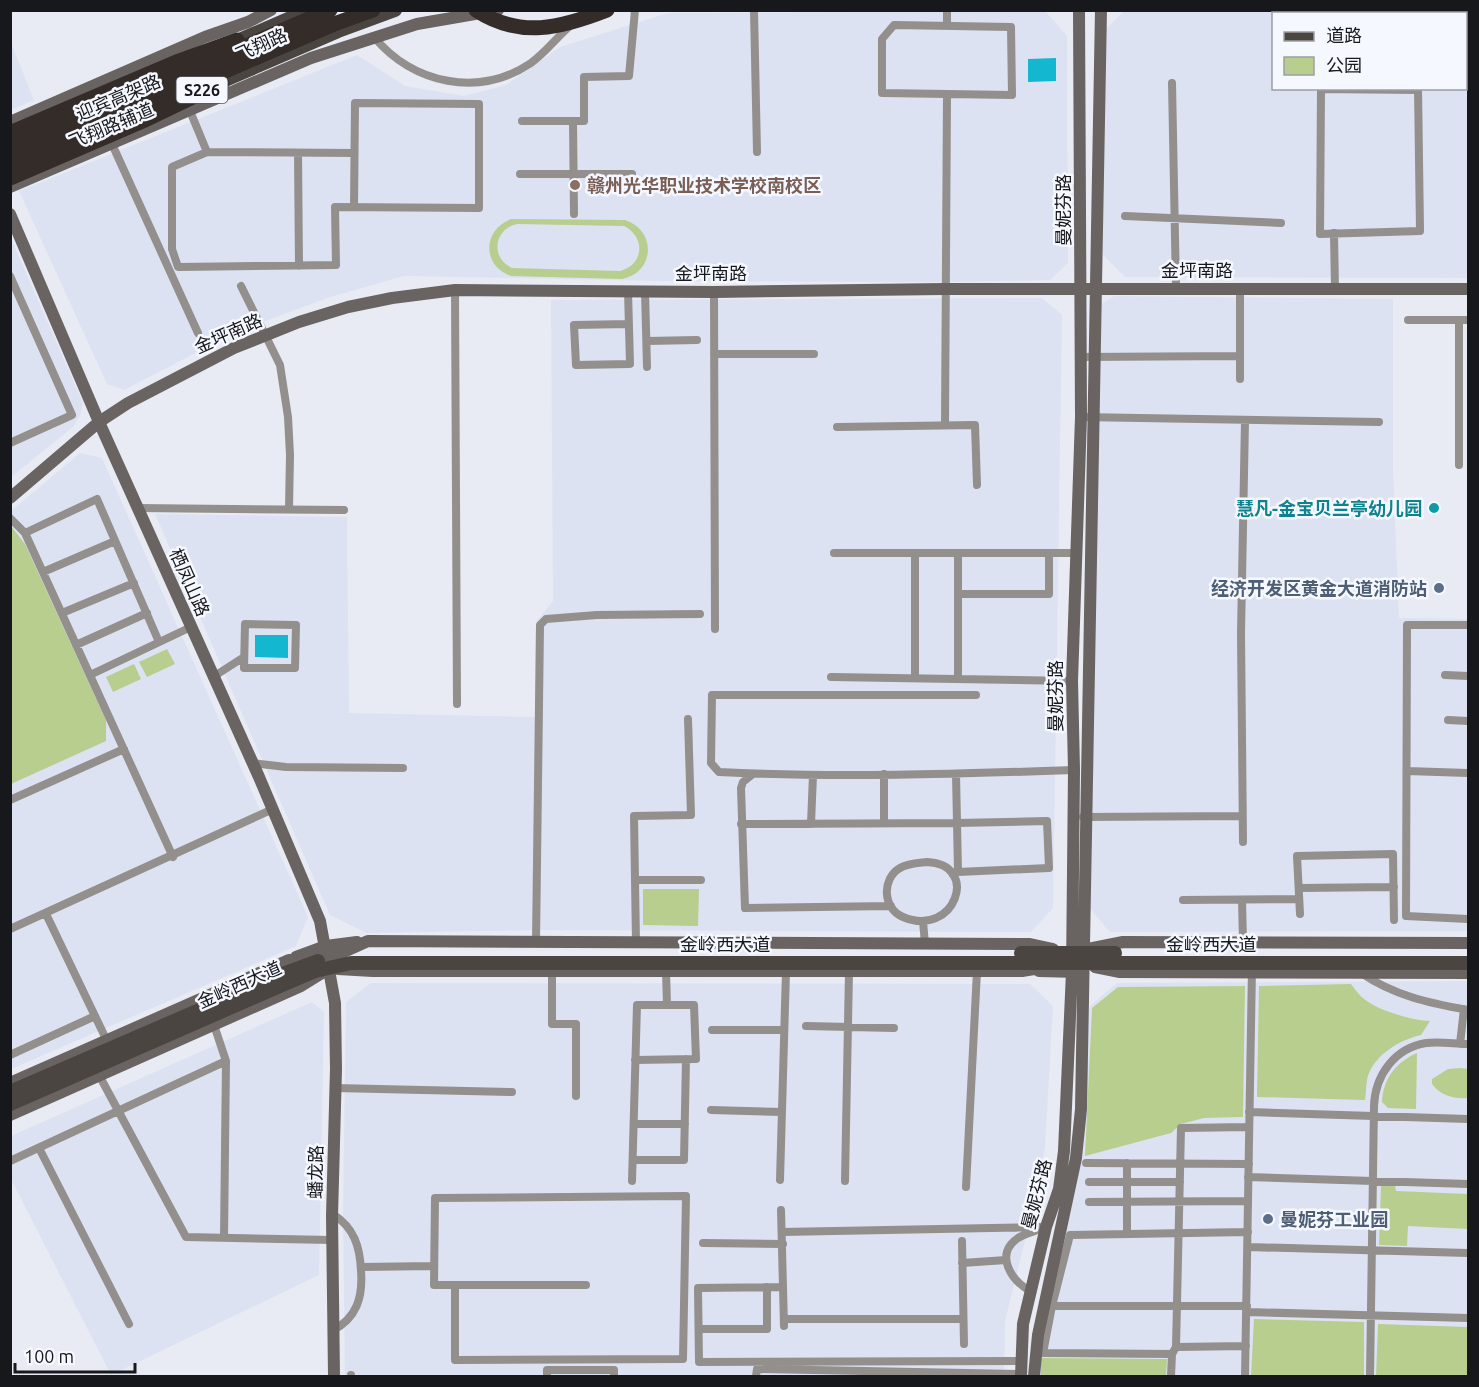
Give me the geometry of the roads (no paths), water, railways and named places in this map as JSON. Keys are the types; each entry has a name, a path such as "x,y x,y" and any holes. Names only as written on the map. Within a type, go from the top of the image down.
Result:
{"highway":[{"name":"迎宾高架路","path":"10,148 330,10"},
{"name":"迎宾高架路","path":"10,164 334,24 373,10"},
{"path":"470,14 510,26 534,29 559,26 607,10"},
{"path":"10,133 179,61 251,35"},
{"path":"10,178 147,119 268,61"}],"main road":[{"name":"飞翔路","path":"10,139 309,10"},
{"name":"飞翔路","path":"10,172 338,30 395,10"},
{"name":"金岭西大道","path":"10,1092 285,973 369,953 1079,957 1468,954"},
{"name":"金岭西大道","path":"1079,957 1252,967 1468,963"},
{"name":"金岭西大道","path":"10,1104 289,982 328,962"}],"street":[{"path":"10,122 205,37 248,22 271,10"},
{"name":"飞翔路辅道","path":"10,187 311,58 429,21 498,10"},
{"path":"374,37 399,62 419,73 453,82 476,82 510,74 531,63 566,29 593,10"},
{"path":"522,121 584,121 584,76 629,76 635,10"},
{"path":"754,10 757,152"},
{"path":"947,10 947,26"},
{"name":"曼妮芬路","path":"1024,1372 1038,1335 1077,1158 1081,1109 1080,817 1087,417 1081,357 1079,10"},
{"name":"曼妮芬路","path":"1080,817 1074,770 1072,681 1077,553 1094,357 1101,10"},
{"path":"894,25 1011,27 1012,95 947,94 882,93 882,39 894,25"},
{"path":"1172,83 1176,288"},
{"path":"1321,90 1320,234 1419,231 1418,90"},
{"path":"945,425 944,289 947,94"},
{"path":"354,153 207,152 172,167 172,249 178,267 336,266 335,207 479,208 479,104 355,103 354,207"},
{"path":"190,111 207,152"},
{"path":"573,121 574,214"},
{"path":"112,144 198,333"},
{"path":"298,153 299,266"},
{"path":"520,174 632,174"},
{"name":"栖凤山路","path":"10,214 99,422 312,900 320,921 328,962"},
{"path":"1125,216 1281,223"},
{"path":"1334,233 1335,289"},
{"path":"10,276 72,415 10,443"},
{"path":"241,286 280,365 288,417 289,509"},
{"name":"金坪南路","path":"10,498 99,422 139,397 226,352 299,322 348,307 392,298 455,290 714,292 1176,288 1468,289"},
{"path":"1240,288 1240,379"},
{"path":"455,290 457,704"},
{"path":"628,291 629,324 630,364 576,365 574,325 629,324"},
{"path":"645,291 647,367"},
{"path":"714,292 715,629"},
{"path":"1408,320 1468,320"},
{"path":"1459,320 1459,465"},
{"path":"646,341 697,340"},
{"path":"714,354 814,354"},
{"path":"1081,357 1240,356"},
{"path":"1087,417 1379,422"},
{"path":"1243,842 1241,633 1245,420"},
{"path":"837,427 975,425 976,485"},
{"path":"25,533 97,499 159,642"},
{"path":"137,508 344,510"},
{"path":"10,518 25,533 173,856"},
{"path":"43,572 115,541"},
{"path":"834,553 1077,553"},
{"path":"915,554 915,678"},
{"path":"958,554 958,679"},
{"path":"958,594 1049,594 1049,554"},
{"path":"62,613 134,583"},
{"path":"76,645 147,614"},
{"path":"536,942 540,625 546,619 597,615 700,614"},
{"path":"245,624 296,625 295,668 244,668 244,657 245,624"},
{"path":"1468,626 1407,625 1406,916 1468,919"},
{"path":"90,675 191,627"},
{"path":"213,677 244,657"},
{"path":"1446,675 1468,676"},
{"path":"831,676 1072,681"},
{"path":"976,695 712,695 711,763 719,772 753,774 956,774 1074,770"},
{"path":"636,942 634,816 691,815 688,719"},
{"path":"1448,720 1468,721"},
{"path":"10,800 124,749"},
{"path":"252,763 286,767 402,768"},
{"path":"1407,771 1468,772"},
{"path":"753,774 743,782 741,788 745,908 891,906"},
{"path":"884,774 884,823"},
{"path":"741,824 957,823 1047,821 1049,868 956,874 933,862 902,866 893,873 886,894 891,906 904,918 923,921 944,914 952,907 957,890 956,874 957,823 956,774"},
{"path":"811,824 813,775"},
{"path":"10,929 273,809"},
{"path":"1080,817 1242,816"},
{"path":"1300,914 1297,856 1393,854 1394,920"},
{"path":"635,880 701,880"},
{"path":"1299,888 1394,887"},
{"path":"1183,900 1299,899"},
{"path":"1242,900 1243,942"},
{"path":"46,914 107,1041"},
{"path":"923,921 925,944"},
{"path":"10,1114 301,986 328,962 368,941 1030,945 1079,957 1120,972 1252,967 1361,973 1468,973"},
{"path":"10,1083 289,960 328,962 373,972 1022,971 1079,957 1123,942 1468,943"},
{"name":"曼妮芬路","path":"1024,1372 1023,1324 1046,1227 1059,1189 1079,957"},
{"name":"蟠龙路","path":"328,962 335,1003 333,1377"},
{"path":"1245,1377 1252,967"},
{"path":"666,971 667,1005"},
{"path":"780,1180 786,971"},
{"path":"845,1181 849,971"},
{"path":"966,1187 977,971"},
{"path":"552,972 552,1024 576,1024 576,1096"},
{"path":"1361,973 1383,987 1408,998 1466,1009 1464,1044 1427,1043 1411,1048 1397,1056 1386,1068 1378,1082 1374,1098 1370,1377"},
{"path":"632,1181 635,1060 637,1005 694,1005 696,1059 635,1060"},
{"path":"10,1054 95,1016"},
{"path":"214,1025 226,1061 224,1238"},
{"path":"806,1026 894,1028"},
{"path":"712,1030 784,1030"},
{"path":"633,1160 684,1160 686,1059"},
{"path":"10,1161 226,1061"},
{"path":"99,1075 186,1237 333,1240"},
{"path":"335,1088 512,1092"},
{"path":"711,1110 782,1112"},
{"path":"1249,1112 1468,1119"},
{"path":"634,1124 685,1124"},
{"path":"1171,1377 1177,1306 1181,1128 1249,1127"},
{"path":"39,1148 129,1324"},
{"path":"1086,1163 1249,1164"},
{"path":"1127,1163 1127,1234"},
{"path":"1248,1177 1468,1184"},
{"path":"1089,1182 1180,1182"},
{"path":"455,1285 455,1360 683,1359 686,1196 435,1198 434,1285 455,1285 586,1285"},
{"path":"1089,1202 1248,1201"},
{"path":"782,1210 784,1322 963,1319"},
{"path":"332,1331 349,1319 357,1307 362,1287 360,1252 355,1238 346,1224 333,1214"},
{"path":"782,1232 1046,1227"},
{"path":"1030,1291 1016,1279 1006,1260 1009,1248 1015,1240 1046,1227"},
{"path":"1246,1346 1174,1351 1043,1353 1070,1235 1248,1232"},
{"path":"962,1241 964,1344"},
{"path":"703,1244 783,1244"},
{"path":"1248,1247 1468,1253"},
{"path":"962,1263 1006,1260"},
{"path":"361,1267 434,1266"},
{"path":"699,1329 767,1329 767,1287"},
{"path":"783,1287 699,1288 699,1362 1024,1372"},
{"path":"1052,1306 1177,1306 1371,1316 1468,1318"},
{"path":"756,1377 757,1369 1024,1372"},
{"path":"547,1377 547,1370 614,1370 614,1377"}],"water":[{"path":"1056,58 1056,81 1028,82 1028,59"},
{"path":"255,635 288,635 288,658 255,657"}],"place":[{"name":"赣州光华职业技术学校南校区","path":"575,185"},
{"name":"慧凡-金宝贝兰亭幼儿园","path":"1434,508"},
{"name":"经济开发区黄金大道消防站","path":"1439,588"},
{"name":"曼妮芬工业园","path":"1268,1219"}]}
